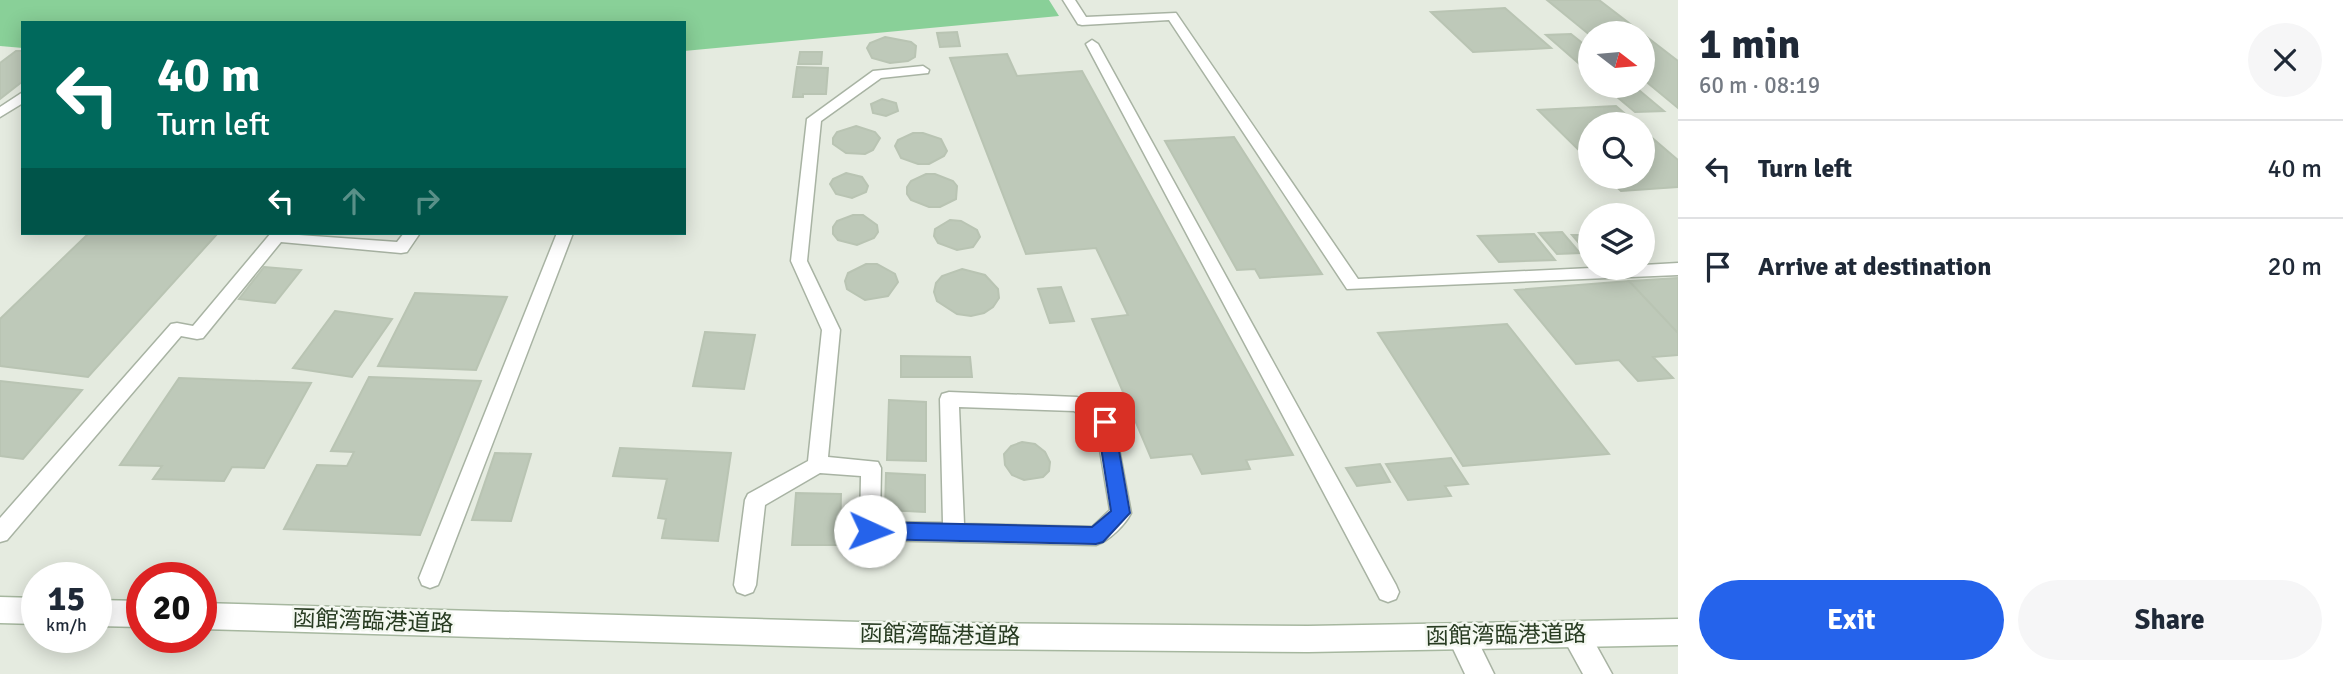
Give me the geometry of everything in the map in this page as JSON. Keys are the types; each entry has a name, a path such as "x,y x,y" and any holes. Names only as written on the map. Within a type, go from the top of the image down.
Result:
{"street":[{"path":"0,610 21,611"},
{"name":"函館湾臨港道路","path":"217,616 861,635 1308,639 1678,632"},
{"path":"1575,634 1598,674"},
{"path":"1461,636 1480,674"}],"lane":[{"path":"1069,0 1082,21 1172,16 1353,285 1678,269"},
{"path":"1092,44 1388,592"},
{"path":"817,465 831,330 799,261 814,119 878,75 923,70"},
{"path":"0,113 21,97"},
{"path":"0,533 177,329 197,333 278,235 401,248 411,235"},
{"path":"430,578 564,235"},
{"path":"745,585 755,500 817,465 871,468 870,531 954,533 1096,536 1121,513 1105,422 1077,404 949,399 954,533"}],"shaded area":[{"path":"0,0 1049,0 1059,16 686,51 686,21 21,21 21,48 0,46"}],"building":[{"path":"1547,0 1599,0 1626,21 1578,21 1578,25"},
{"path":"1505,8 1551,48 1473,52 1431,12"},
{"path":"957,32 960,46 940,47 937,33"},
{"path":"1571,34 1578,40 1578,63 1546,35"},
{"path":"885,37 911,42 916,46 915,57 908,61 890,63 872,58 867,48 870,43"},
{"path":"1656,44 1678,61 1678,108 1656,90"},
{"path":"16,51 21,51 21,83 0,99 0,63"},
{"path":"800,52 822,52 821,64 798,64"},
{"path":"1007,54 1017,76 1082,71 1293,455 1246,460 1250,469 1202,474 1192,454 1151,458 1092,319 1128,315 1096,248 1026,254 950,58"},
{"path":"797,67 828,68 826,94 793,97"},
{"path":"1618,98 1648,98 1664,111 1635,112"},
{"path":"882,99 896,103 898,111 886,116 873,113 871,104"},
{"path":"1616,106 1623,112 1578,112 1578,149 1538,110"},
{"path":"856,126 875,132 880,138 873,150 865,154 846,153 833,144 837,132"},
{"path":"913,133 941,139 947,151 944,156 929,164 918,164 901,158 895,146 898,140"},
{"path":"1234,137 1322,274 1260,278 1255,269 1237,270 1165,141"},
{"path":"1655,140 1678,160 1678,187 1655,189"},
{"path":"846,173 862,177 868,186 866,192 852,198 836,194 830,184 833,179"},
{"path":"926,174 935,174 953,181 957,186 956,199 940,207 929,207 911,200 907,187 911,181"},
{"path":"1619,189 1650,189 1621,191"},
{"path":"853,215 863,215 877,225 878,232 874,238 857,245 838,240 833,234 833,227 837,221"},
{"path":"950,220 961,221 977,230 980,237 973,247 957,250 938,243 934,236 935,229"},
{"path":"1562,232 1578,253 1557,254 1539,233"},
{"path":"1534,234 1555,260 1499,262 1478,236"},
{"path":"87,235 216,235 88,377 0,366 0,319"},
{"path":"866,264 877,264 895,274 898,282 888,296 865,300 847,289 845,281 848,273"},
{"path":"264,267 301,270 275,303 239,299"},
{"path":"962,269 985,275 998,289 999,298 993,307 984,313 971,316 957,314 937,301 934,292 936,283 942,276"},
{"path":"1678,278 1678,333 1629,281"},
{"path":"1629,281 1678,333 1678,355 1653,357 1673,378 1638,381 1619,360 1576,364 1515,290"},
{"path":"1061,287 1074,321 1050,323 1038,289"},
{"path":"415,293 507,297 476,370 378,366"},
{"path":"335,311 392,319 352,377 293,368"},
{"path":"1507,324 1609,454 1463,466 1378,333"},
{"path":"705,332 755,335 744,389 693,386"},
{"path":"901,356 970,357 972,377 901,377"},
{"path":"369,377 481,381 420,535 284,529 317,465 347,466 354,452 331,451"},
{"path":"179,378 311,383 264,468 232,467 224,481 153,479 162,466 120,465"},
{"path":"0,381 82,390 23,459 0,456"},
{"path":"889,400 926,402 926,461 887,460"},
{"path":"1022,442 1035,444 1045,452 1050,462 1049,471 1043,477 1024,480 1012,475 1005,465 1004,454 1011,446"},
{"path":"620,448 731,453 718,541 662,538 666,519 658,518 667,479 613,476"},
{"path":"495,453 531,454 511,521 472,520"},
{"path":"1451,458 1468,484 1445,486 1451,496 1408,500 1386,464"},
{"path":"1380,464 1390,482 1357,486 1346,468"},
{"path":"886,473 925,475 925,512 885,510"},
{"path":"796,493 841,494 840,545 792,545"}],"route":[{"path":"870,531 1096,536 1121,513 1105,422"}]}
